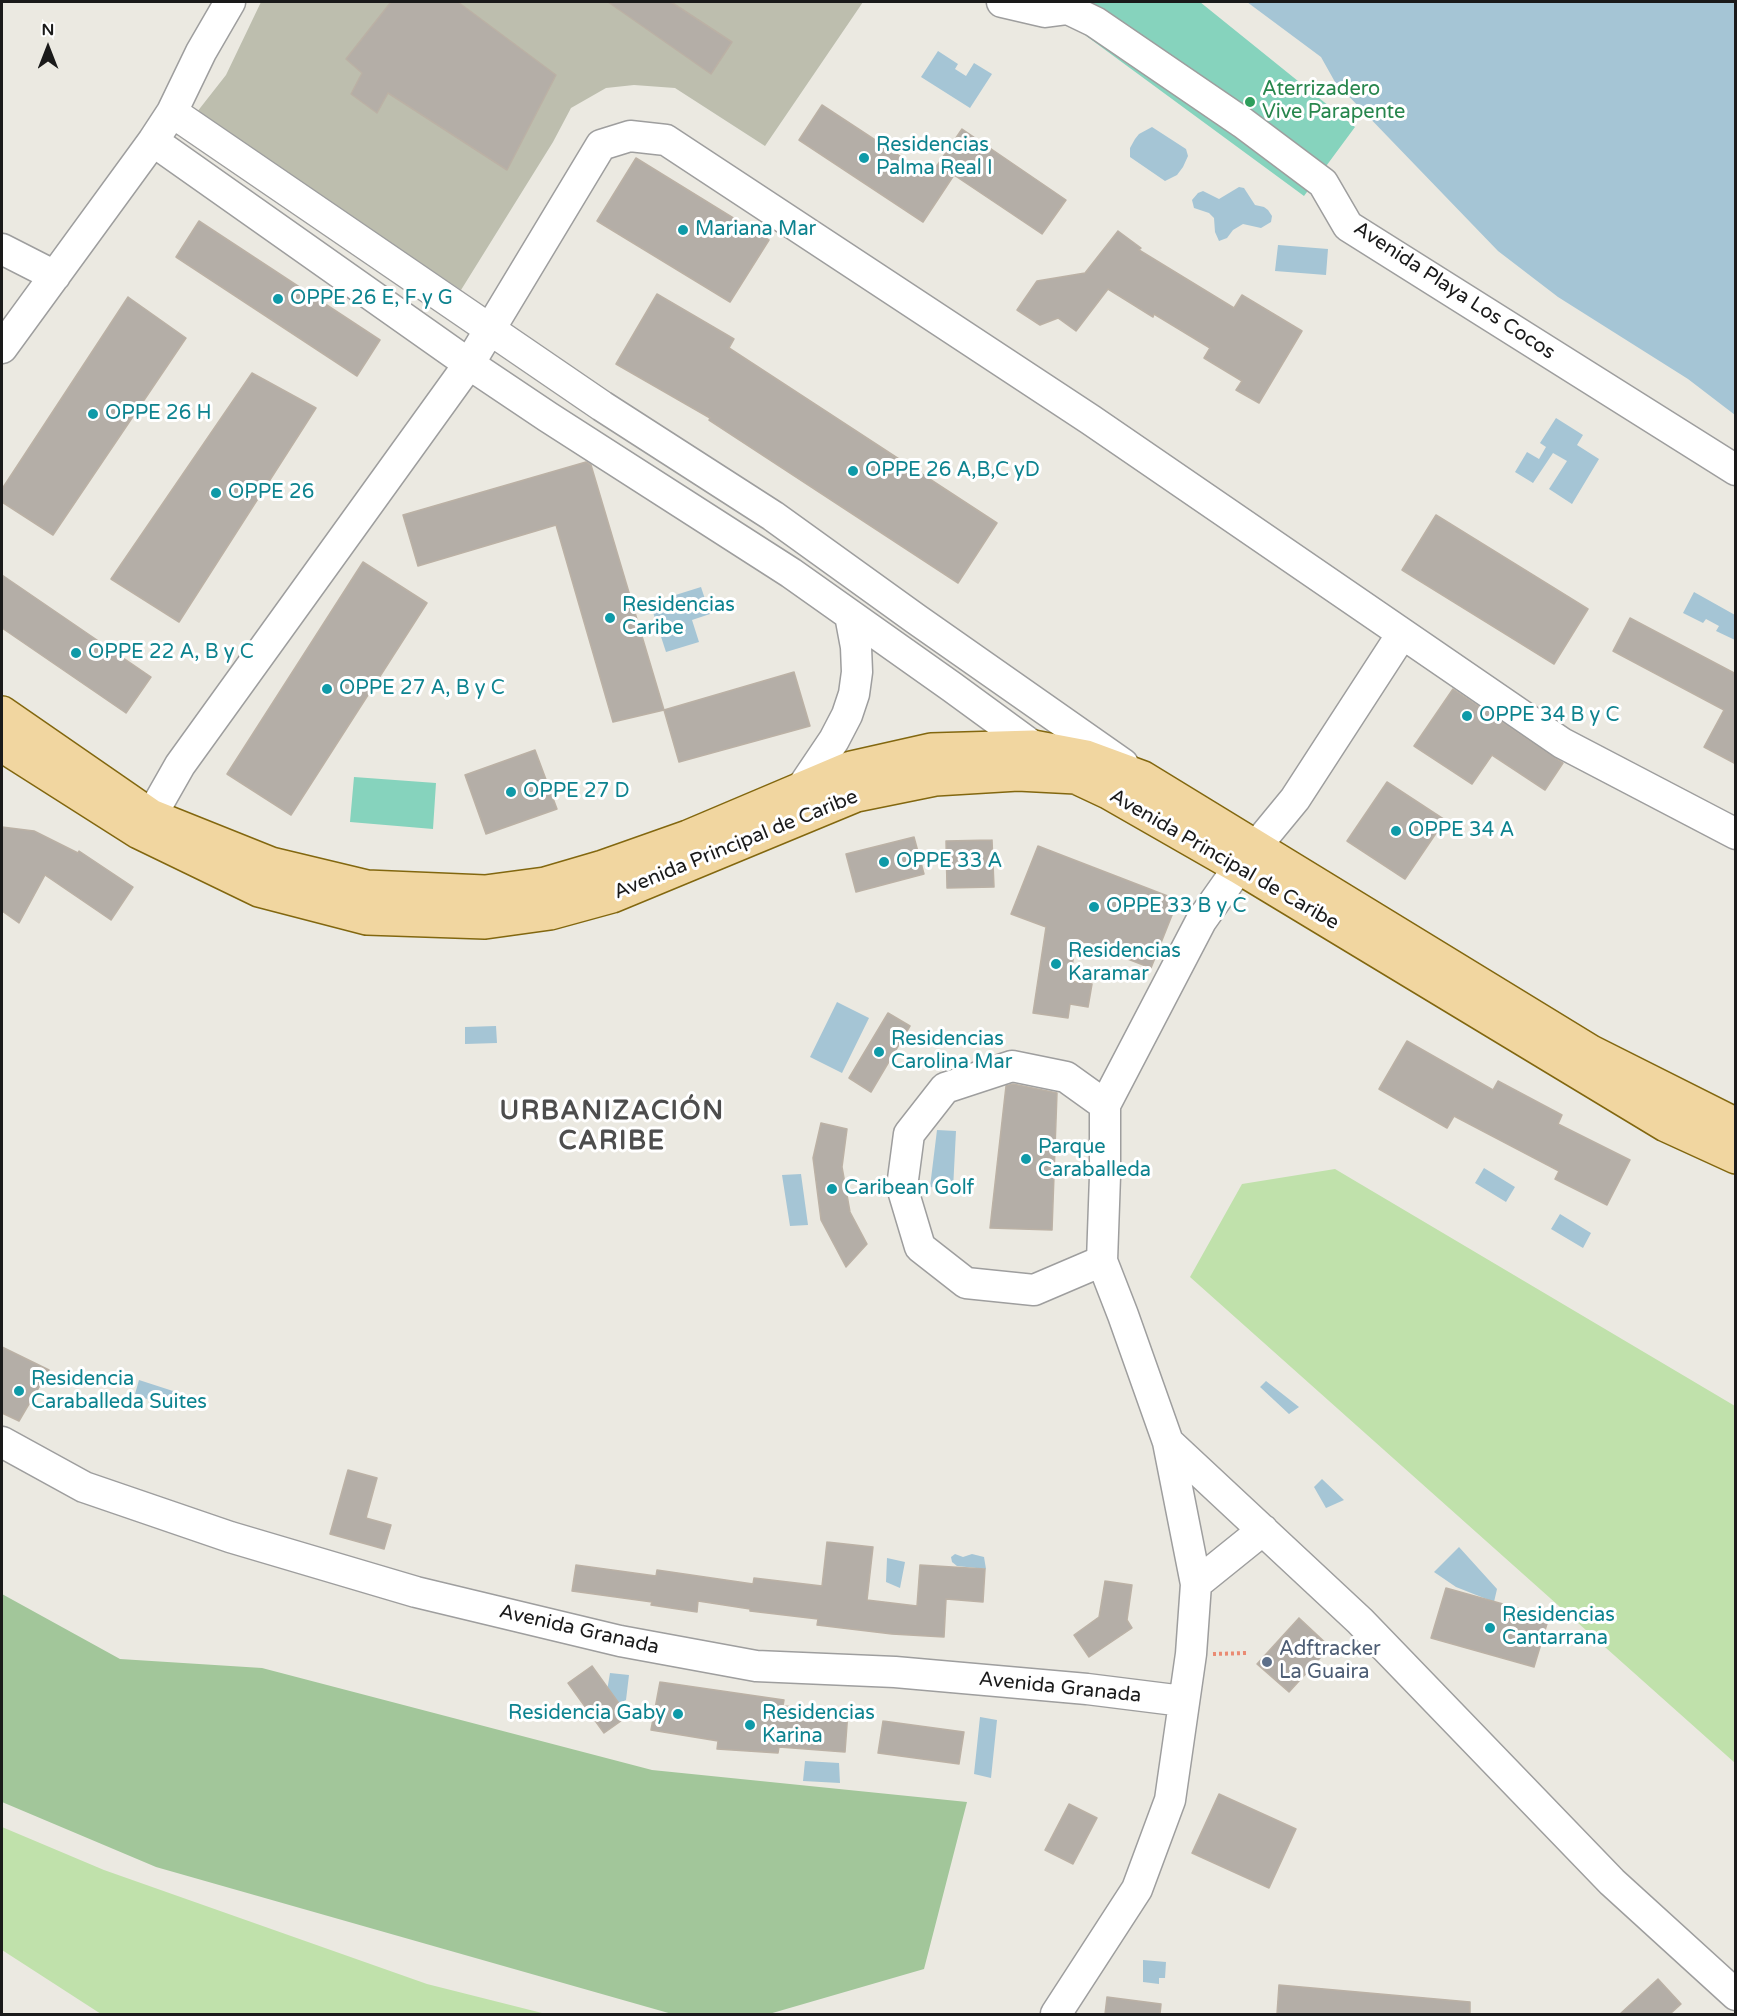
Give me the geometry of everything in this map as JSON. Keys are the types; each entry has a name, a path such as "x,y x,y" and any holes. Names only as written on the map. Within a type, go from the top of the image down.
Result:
{"main road":[{"name":"Avenida Principal de Caribe","path":"2,713 145,824 271,864 367,887 485,892 545,884 603,867 688,837 851,768 931,750 1033,747 1086,757 1143,778 1248,857 1666,1125 1736,1157"},
{"name":"Avenida Principal de Caribe","path":"2,746 145,824 259,890 367,918 485,922 550,913 612,896 856,795 935,779 1018,774 1076,777 1248,857 1591,1052 1736,1125"}],"street":[{"path":"2,348 153,141 172,112 201,52 230,2"},
{"name":"Avenida Playa Los Cocos","path":"1002,2 1045,12 1068,9 1095,21 1243,123 1323,183 1348,226 1736,470"},
{"path":"172,112 602,406 773,516 1143,778"},
{"path":"145,824 180,765 469,364 601,145 630,136 666,140 1091,420 1562,743 1736,834"},
{"path":"153,141 469,364 791,573 1076,777"},
{"path":"2,249 55,276"},
{"path":"801,789 834,740 847,715 854,694 857,672 856,646 850,615"},
{"path":"1056,2014 1137,1889 1170,1800 1191,1654 1196,1584 1168,1442 1102,1262 1105,1105 1201,921 1248,857 1295,799 1402,634"},
{"path":"1102,1262 1034,1290 966,1283 920,1247 902,1187 909,1134 945,1088 1012,1066 1066,1077 1105,1105"},
{"name":"Avenida Granada","path":"2,1442 84,1486 230,1537 416,1592 620,1641 756,1666 895,1671 1087,1689 1184,1701"},
{"path":"1168,1442 1360,1621 1612,1882 1736,1995"},
{"path":"1196,1584 1263,1530"}],"path":[{"path":"1191,1654 1247,1653"}],"shaded area":[{"path":"261,2 863,2 765,146 675,88 634,85 606,88 571,108 553,142 461,290 197,112 226,75"}],"green space":[{"name":"Aterrizadero Vive Parapente","path":"1026,2 1200,2 1355,127 1304,196 1070,24"},
{"path":"354,777 436,783 433,829 350,822"},
{"path":"1335,1169 1735,1406 1735,1763 1190,1277 1242,1184"},
{"path":"2,1594 120,1659 262,1668 652,1770 967,1802 924,1969 769,2014 672,2014 156,1867 2,1802"},
{"path":"2,1827 104,1870 427,1984 546,2014 101,2014 2,1950"}],"water":[{"path":"1247,2 1735,2 1735,415 1688,379 1558,297 1498,251 1335,82 1321,57"},
{"path":"938,51 958,64 955,69 966,76 974,63 992,74 970,108 921,77"},
{"path":"1152,127 1186,149 1188,156 1177,175 1165,181 1130,157 1130,148 1135,139"},
{"path":"1239,187 1244,188 1255,205 1268,210 1272,216 1271,222 1261,228 1243,224 1233,230 1227,238 1219,241 1215,232 1214,218 1209,213 1194,208 1192,200 1203,191 1219,199"},
{"path":"1278,245 1328,249 1326,275 1275,271"},
{"path":"1556,418 1583,435 1577,445 1599,459 1572,504 1549,489 1567,461 1553,453 1533,483 1515,472 1527,452 1539,459 1546,447 1540,443"},
{"path":"701,587 710,614 692,620 699,642 666,652 650,603"},
{"path":"1694,592 1735,615 1735,640 1716,631 1719,626 1706,619 1703,623 1683,613"},
{"path":"837,1002 869,1018 842,1073 810,1057"},
{"path":"496,1026 497,1043 465,1044 465,1027"},
{"path":"937,1130 956,1131 953,1189 930,1187"},
{"path":"1484,1168 1515,1187 1506,1202 1475,1183"},
{"path":"801,1174 808,1225 790,1226 782,1175"},
{"path":"1560,1214 1591,1233 1583,1248 1551,1229"},
{"path":"139,1380 173,1391 166,1407 135,1394"},
{"path":"1266,1381 1299,1407 1289,1414 1260,1387"},
{"path":"1322,1479 1344,1500 1326,1508 1314,1487"},
{"path":"1459,1547 1497,1589 1494,1602 1456,1587 1434,1572"},
{"path":"955,1554 963,1557 972,1554 984,1557 986,1569 957,1566 952,1562 951,1557"},
{"path":"887,1558 905,1562 900,1588 886,1582"},
{"path":"610,1673 629,1675 626,1700 617,1704 607,1691"},
{"path":"980,1717 997,1720 991,1778 974,1774"},
{"path":"805,1761 839,1763 840,1783 803,1781"},
{"path":"1143,1960 1166,1962 1165,1978 1159,1978 1159,1984 1143,1982"}],"building":[{"path":"391,2 458,2 556,75 507,170 388,93 377,113 351,94 362,73 346,59"},
{"path":"608,2 671,2 732,42 711,74"},
{"path":"822,105 930,176 962,129 1066,200 1042,234 954,175 923,222 799,140"},
{"name":"Mariana Mar","path":"636,158 769,240 730,302 597,221"},
{"name":"OPPE 26 E, F y G","path":"199,221 380,340 357,376 176,257"},
{"path":"1118,231 1141,248 1139,250 1234,308 1242,295 1302,331 1259,403 1236,390 1242,381 1204,358 1210,348 1108,289 1076,331 1058,318 1040,325 1017,310 1037,281 1085,273"},
{"name":"OPPE 26 A,B,C yD","path":"657,294 734,339 729,348 997,523 958,583 709,420 710,418 616,364"},
{"name":"OPPE 26 H","path":"128,297 186,338 53,535 2,502 2,489"},
{"name":"OPPE 26","path":"252,373 316,408 179,622 111,579"},
{"path":"586,462 591,465 664,710 613,722 556,525 418,566 403,515"},
{"path":"1436,515 1588,609 1554,664 1402,570"},
{"name":"OPPE 27 A, B y C","path":"363,562 427,603 291,815 227,774"},
{"name":"OPPE 22 A, B y C","path":"2,575 151,677 126,713 2,628"},
{"path":"1630,618 1736,674 1736,764 1704,747 1724,710 1613,651"},
{"name":"Residencias Caribe","path":"794,672 810,726 679,762 664,710"},
{"name":"OPPE 34 B y C","path":"1453,689 1563,763 1545,790 1492,755 1472,784 1414,746"},
{"name":"OPPE 27 D","path":"535,750 557,809 486,834 465,775"},
{"name":"OPPE 34 A","path":"1387,782 1445,820 1405,879 1347,841"},
{"path":"2,827 34,831 78,853 79,851 133,887 111,920 45,875 19,923 2,911"},
{"name":"OPPE 33 A","path":"914,837 924,874 856,892 846,854"},
{"path":"992,840 994,887 947,888 946,841"},
{"name":"OPPE 33 B y C","path":"1038,846 1178,900 1151,968 1076,939 1070,981 1092,984 1088,1007 1070,1004 1068,1018 1033,1013 1046,927 1011,914"},
{"name":"Residencias Carolina Mar","path":"888,1013 910,1026 871,1092 849,1078"},
{"path":"1407,1041 1493,1090 1498,1081 1562,1115 1558,1124 1630,1160 1607,1205 1555,1179 1559,1171 1454,1116 1447,1128 1379,1089"},
{"name":"Parque Caraballeda","path":"1013,1084 1057,1093 1052,1230 990,1228 1006,1086"},
{"name":"Caribean Golf","path":"821,1123 847,1129 842,1167 850,1212 867,1244 846,1267 821,1220 813,1158"},
{"name":"Residencia Caraballeda Suites","path":"2,1347 49,1370 19,1421 2,1413"},
{"path":"348,1470 377,1478 366,1518 391,1525 384,1549 330,1534"},
{"path":"827,1542 873,1547 867,1600 917,1606 920,1565 985,1569 983,1602 946,1599 944,1637 892,1634 817,1625 818,1619 750,1611 750,1609 698,1601 697,1612 651,1605 652,1602 572,1591 576,1565 656,1576 657,1570 753,1584 754,1578 822,1586"},
{"path":"1105,1581 1132,1585 1127,1620 1132,1628 1089,1657 1074,1635 1099,1617"},
{"name":"Residencias Cantarrana","path":"1446,1588 1549,1617 1534,1667 1431,1638"},
{"path":"1299,1618 1330,1647 1289,1692 1257,1664"},
{"path":"592,1666 628,1716 604,1733 568,1683"},
{"path":"660,1682 784,1700 783,1706 848,1711 845,1752 779,1747 778,1753 717,1749 718,1741 651,1730"},
{"path":"883,1721 964,1732 959,1764 878,1753"},
{"path":"1219,1794 1296,1829 1269,1888 1192,1853"},
{"path":"1069,1804 1097,1818 1073,1864 1045,1850"},
{"path":"1658,1979 1681,2004 1670,2014 1620,2014"},
{"path":"1279,1985 1470,2002 1470,2014 1277,2014"},
{"path":"1107,1997 1161,2004 1160,2014 1105,2014"}],"place":[{"name":"Aterrizadero Vive Parapente","path":"1250,102"},
{"name":"Residencias Palma Real I","path":"864,158"},
{"name":"Mariana Mar","path":"683,230"},
{"name":"OPPE 26 E, F y G","path":"278,299"},
{"name":"OPPE 26 H","path":"93,414"},
{"name":"OPPE 26 A,B,C yD","path":"853,471"},
{"name":"OPPE 26","path":"216,493"},
{"name":"Residencias Caribe","path":"610,618"},
{"name":"OPPE 22 A, B y C","path":"76,653"},
{"name":"OPPE 27 A, B y C","path":"327,689"},
{"name":"OPPE 34 B y C","path":"1467,716"},
{"name":"OPPE 27 D","path":"511,792"},
{"name":"OPPE 34 A","path":"1396,831"},
{"name":"OPPE 33 A","path":"884,862"},
{"name":"OPPE 33 B y C","path":"1094,907"},
{"name":"Residencias Karamar","path":"1056,964"},
{"name":"Residencias Carolina Mar","path":"879,1052"},
{"name":"Parque Caraballeda","path":"1026,1159"},
{"name":"Caribean Golf","path":"832,1189"},
{"name":"Residencia Caraballeda Suites","path":"19,1391"},
{"name":"Residencias Cantarrana","path":"1490,1628"},
{"name":"Adftracker La Guaira","path":"1267,1662"},
{"name":"Residencia Gaby","path":"678,1714"},
{"name":"Residencias Karina","path":"750,1725"}],"district":[{"name":"URBANIZACIÓN CARIBE","path":"612,1127"}]}
